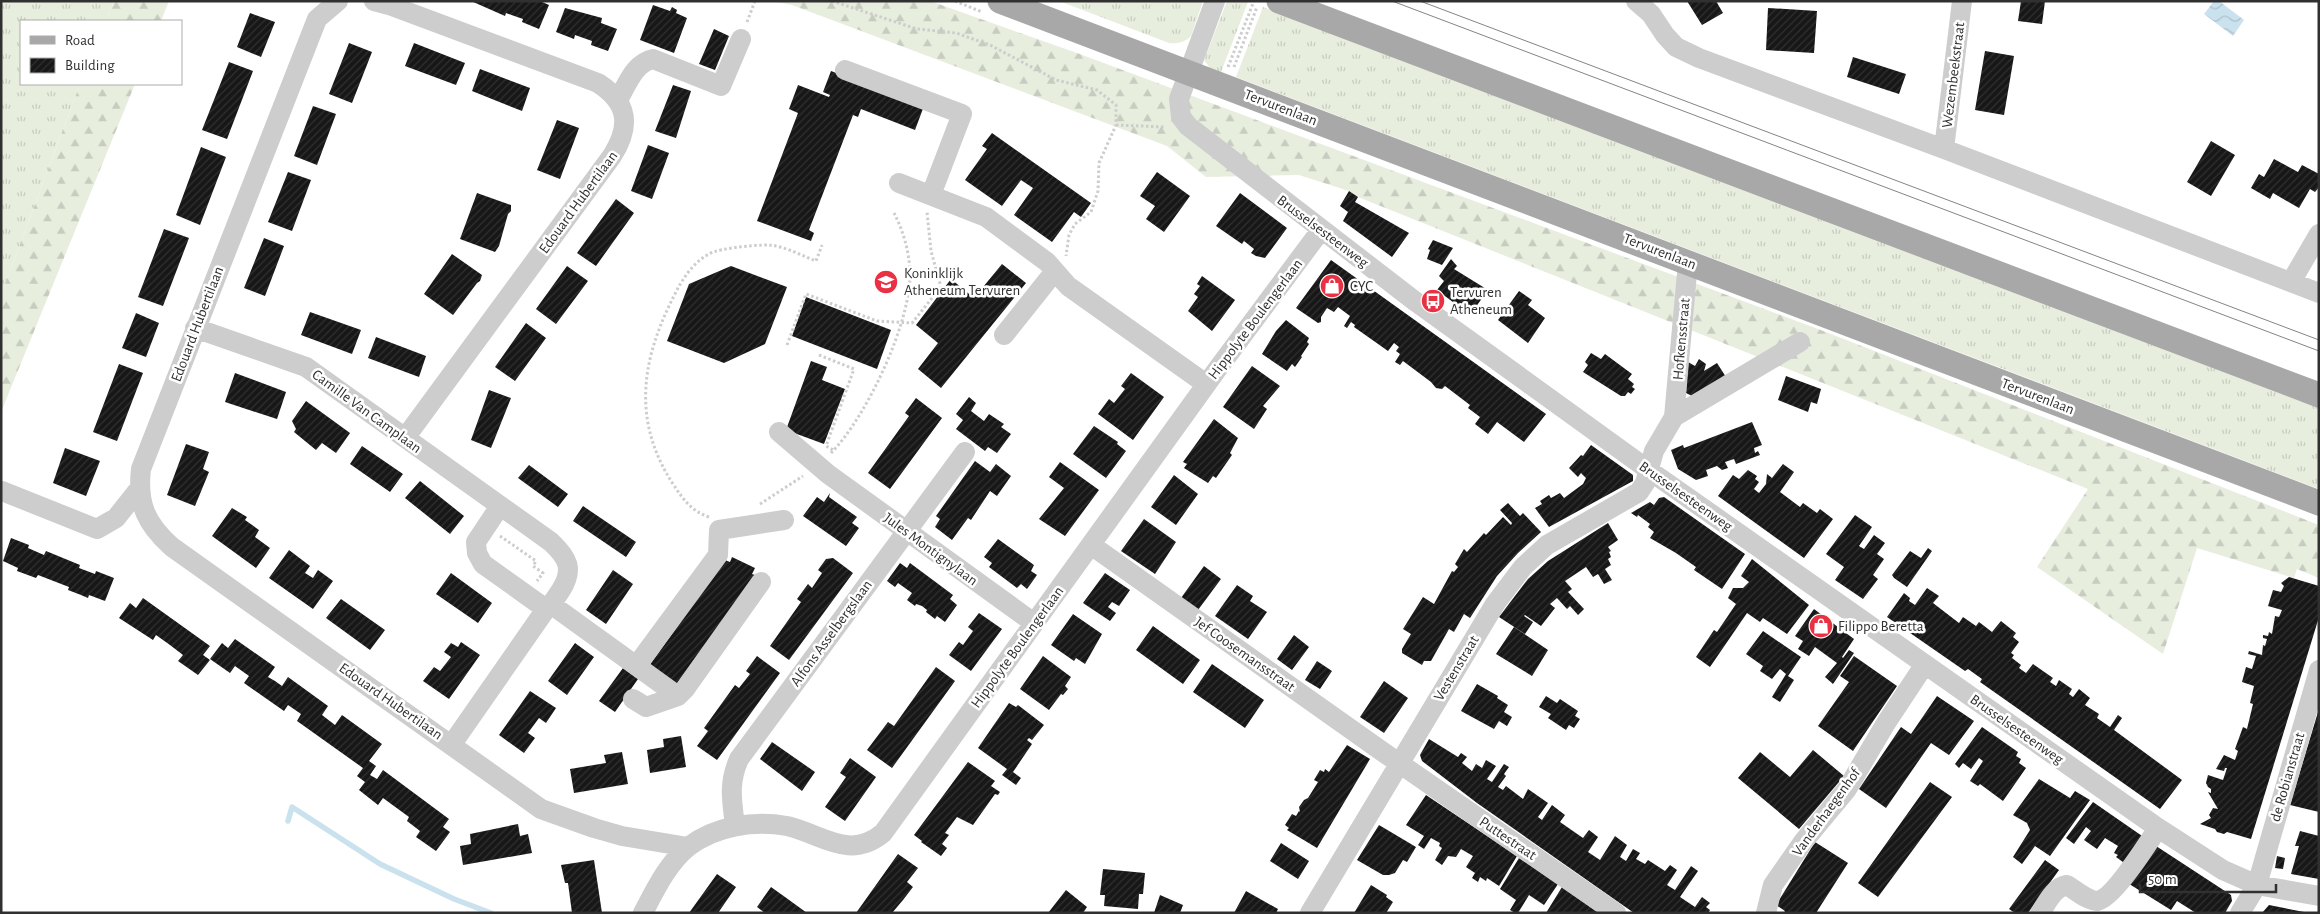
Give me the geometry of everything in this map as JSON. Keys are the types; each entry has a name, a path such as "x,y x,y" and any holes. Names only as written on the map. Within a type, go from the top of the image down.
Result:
{"main road":[{"name":"Tervurenlaan","path":"1000,1 1189,72 1227,80 1688,262 2319,503"},
{"path":"1268,4 2319,395"}],"street":[{"name":"Edouard Hubertilaan","path":"338,1 317,19 141,469 139,489 149,521 158,535 172,547 542,809 594,828 688,847"},
{"path":"374,1 390,4 598,83 609,90 618,100 638,65 644,61 653,60 721,86 741,39"},
{"name":"Brusselsesteenweg","path":"1215,1 1181,90 1178,108 1181,117 1188,126 1424,308 1650,471 2158,828 2223,870 2257,885 2319,896"},
{"name":"Wezembeekstraat","path":"1944,149 1962,1"},
{"path":"1646,6 1665,36 1676,47 1699,58 1944,149 2319,293"},
{"path":"845,70 962,114 931,195"},
{"name":"Edouard Hubertilaan","path":"405,438 621,142 625,125 624,112 618,100"},
{"path":"898,183 986,217 1047,262 1068,286 1206,384"},
{"name":"Hippolyte Boulengerlaan","path":"643,913 669,868 688,847 707,836 735,826 762,823 788,827 845,846 862,846 872,842 883,833 1206,384 1321,230"},
{"path":"2291,282 2319,234"},
{"name":"Hofkensstraat","path":"1650,471 1654,451 1674,417 1688,262"},
{"path":"1004,335 1055,271"},
{"name":"Camille Van Camplaan","path":"195,328 306,367 551,542 563,554 568,565 568,579 452,744"},
{"name":"Hofkensstraat","path":"1674,417 1800,342"},
{"name":"Jules Montignylaan","path":"779,432 823,469 906,532 1034,623"},
{"name":"Alfons Asselbergslaan","path":"735,826 731,792 732,776 739,759 965,452"},
{"name":"Vestenstraat","path":"1310,913 1495,604 1517,574 1535,555 1558,537 1637,494 1646,483 1650,471"},
{"name":"Edouard Hubertilaan","path":"2,491 97,529 116,518 139,489"},
{"path":"500,506 476,542 477,553 483,564 527,596 549,607 637,666 678,696"},
{"path":"637,666 718,555 719,530 784,520"},
{"name":"Jef Coosemansstraat","path":"1091,545 1399,763"},
{"path":"633,699 646,707 678,696 761,582"},
{"name":"Vanderhaegenhof","path":"1766,913 1773,885 1803,842 1847,789 1886,723 1925,664"},
{"name":"de Robianstraat","path":"2240,913 2257,885 2319,670"},
{"name":"Puttestraat","path":"1399,763 1616,913"},
{"path":"2040,913 2062,886 2067,885 2088,898 2097,901 2110,895 2158,828"}],"path":[{"path":"832,1 917,29 956,33 990,45 1056,80 1097,90 1116,105 1116,125 1099,163 1098,191 1091,212 1075,224 1069,235 1065,258 1055,271"},
{"path":"1227,80 1254,1"},
{"path":"1227,80 1268,4"},
{"path":"1116,125 1154,128 1188,126"},
{"path":"787,345 806,294 877,321 912,323 940,287 931,251 927,211 931,195"},
{"path":"758,504 823,469 833,450 847,434 884,371 900,323 910,272 906,246 894,213"},
{"path":"710,517 701,514 684,501 663,466 648,428 645,384 651,350 657,334 677,289 687,273 710,253 720,249 775,246 816,261 822,245"},
{"path":"819,356 854,369 826,446 833,450"},
{"path":"485,526 536,561 533,566 543,573 527,596"}],"green space":[{"path":"1,1 114,1 106,20 20,20 20,85 80,85 1,295"},
{"path":"114,1 169,1 161,20 106,20"},
{"path":"772,1 930,1 1077,53 1826,332 2319,525 2319,578 2297,569 2294,578 2197,548 2163,654 2037,567 2088,489 1358,197 1349,191 1299,175 1206,177 1167,146 792,5"},
{"path":"1059,1 1202,1 1202,4 1191,36 1178,43 1169,43"},
{"path":"1227,1 1248,2 1221,72 1210,68 1204,60"},
{"path":"1263,7 2319,408 2319,489 1236,77"},
{"path":"80,85 135,85 1,412 1,295"}],"water":[{"path":"2214,1 2219,1 2244,20 2233,36 2204,14"}],"building":[{"path":"471,1 540,1 549,5 539,29 522,22 523,19 506,13 505,16"},
{"path":"1687,1 1716,1 1723,13 1702,25"},
{"path":"2021,1 2045,1 2042,24 2018,21"},
{"path":"653,5 670,11 672,7 677,10 676,13 687,18 674,53 640,40"},
{"path":"565,8 602,18 601,23 617,29 608,51 591,45 592,41 575,35 574,39 556,32"},
{"path":"1768,8 1817,11 1814,53 1766,50"},
{"path":"250,13 275,22 261,57 237,47"},
{"path":"714,29 729,36 715,70 699,64"},
{"path":"349,43 372,52 352,103 329,94"},
{"path":"414,43 465,63 456,85 405,66"},
{"path":"1985,51 2014,56 2004,115 1975,110"},
{"path":"1853,57 1906,74 1899,94 1847,77"},
{"path":"229,62 253,71 227,139 202,130"},
{"path":"480,69 530,88 522,111 472,91"},
{"path":"831,71 924,106 915,130 861,109 858,117 853,115 809,230 814,233 811,241 757,221 798,113 789,109 798,85 829,97 830,95 823,92"},
{"path":"673,85 691,91 676,138 655,131"},
{"path":"313,106 336,114 317,165 294,156"},
{"path":"557,120 579,128 560,179 537,170"},
{"path":"992,133 1091,203 1081,217 1074,212 1052,242 1014,215 1033,188 1021,180 1002,206 965,180 987,149 982,146"},
{"path":"2211,141 2235,155 2211,196 2187,182"},
{"path":"648,145 669,153 652,199 631,191"},
{"path":"201,147 226,157 200,225 176,215"},
{"path":"2274,159 2298,172 2302,165 2319,174 2319,187 2315,192 2310,189 2299,208 2273,193 2270,199 2251,188 2259,174 2264,177"},
{"path":"288,172 311,180 292,231 268,222"},
{"path":"1157,172 1190,196 1164,232 1146,219 1155,206 1140,196"},
{"path":"1349,191 1358,197 1355,202 1409,233 1392,257 1343,221 1348,212 1340,206"},
{"path":"477,193 511,205 511,211 508,214 499,246 495,252 460,239"},
{"path":"1240,193 1287,228 1265,258 1251,253 1254,249 1244,241 1242,244 1216,226"},
{"path":"616,199 634,213 596,266 577,253"},
{"path":"164,229 189,238 163,306 138,297"},
{"path":"264,238 284,246 265,296 244,288"},
{"path":"1433,240 1453,248 1442,265 1427,259 1430,250 1428,249"},
{"path":"452,254 482,275 480,281 453,315 424,294"},
{"path":"1451,259 1457,266 1454,269 1488,290 1470,315 1437,290 1444,281 1439,276"},
{"path":"1331,260 1546,414 1524,442 1497,422 1488,434 1475,424 1480,417 1468,408 1470,405 1445,386 1442,389 1436,388 1403,361 1400,365 1395,362 1400,354 1396,351 1399,347 1394,343 1388,351 1354,327 1355,325 1351,322 1347,328 1344,326 1350,316 1338,307 1334,312 1327,308 1321,317 1321,322 1318,323 1296,308"},
{"path":"1002,264 1026,283 941,388 918,369 938,343 916,325 951,279 974,298"},
{"path":"567,266 588,281 556,324 536,309"},
{"path":"731,266 787,287 765,344 724,363 667,341 689,284"},
{"path":"1202,276 1235,300 1212,331 1188,311 1198,297 1194,294 1200,286 1197,284"},
{"path":"1519,291 1532,300 1528,305 1545,318 1528,343 1498,320"},
{"path":"806,297 891,330 877,369 792,336"},
{"path":"310,312 361,330 352,354 301,335"},
{"path":"136,313 159,323 146,357 122,348"},
{"path":"1286,320 1309,338 1307,342 1309,344 1302,357 1295,367 1292,364 1287,371 1262,354 1276,331"},
{"path":"526,323 546,338 515,381 495,367"},
{"path":"376,337 426,356 419,377 368,358"},
{"path":"1591,353 1601,359 1605,354 1632,374 1628,379 1634,384 1632,387 1635,389 1631,394 1628,392 1625,396 1621,396 1583,372 1588,365 1585,362"},
{"path":"1699,359 1706,364 1704,371 1717,363 1726,377 1692,396 1686,393 1688,362 1695,366"},
{"path":"811,361 827,367 822,380 845,389 824,444 786,430"},
{"path":"119,364 143,373 117,441 93,432"},
{"path":"1252,366 1280,386 1263,406 1267,409 1254,429 1223,407"},
{"path":"235,373 286,392 277,419 225,402"},
{"path":"1131,373 1164,397 1133,440 1098,414 1109,399 1114,403 1125,389 1121,386"},
{"path":"1786,376 1821,389 1817,404 1811,402 1808,412 1778,400"},
{"path":"489,390 511,398 491,448 471,440"},
{"path":"969,397 976,403 971,411 984,421 989,414 1004,424 1001,427 1011,434 997,453 988,447 985,451 956,429 963,420 956,414"},
{"path":"916,398 942,418 890,489 868,473 909,416 905,413"},
{"path":"306,401 350,433 336,453 322,443 316,450 294,432 296,429 292,421"},
{"path":"1214,419 1238,438 1230,453 1232,455 1216,478 1213,476 1208,483 1184,468 1187,464 1183,462"},
{"path":"1752,422 1762,445 1754,448 1755,453 1758,451 1760,455 1736,464 1734,459 1725,462 1728,468 1722,470 1717,466 1706,470 1708,476 1696,480 1678,469 1671,450 1683,445 1684,448"},
{"path":"1094,426 1118,442 1117,444 1126,451 1106,478 1073,454"},
{"path":"186,444 209,452 203,469 209,472 195,506 167,495"},
{"path":"1591,445 1633,475 1633,481 1549,527 1535,508 1542,504 1540,501 1549,495 1551,498 1560,493 1564,498 1583,484 1586,478 1581,473 1578,477 1569,468 1581,455 1583,456"},
{"path":"362,446 403,474 390,492 350,464"},
{"path":"65,448 100,461 86,496 53,483"},
{"path":"975,461 990,472 996,464 1011,476 997,496 990,491 971,520 968,518 952,540 935,527 940,519 936,516"},
{"path":"1060,462 1099,490 1065,536 1039,519 1064,488 1049,477"},
{"path":"1783,464 1794,472 1780,492 1800,507 1803,503 1817,513 1820,509 1833,519 1804,558 1718,496 1733,475 1739,479 1748,470 1757,476 1755,479 1759,482 1754,489 1759,493 1766,484 1767,474 1772,478"},
{"path":"529,465 568,494 558,507 518,478"},
{"path":"1174,475 1198,494 1176,525 1151,507"},
{"path":"420,481 464,516 450,534 405,498"},
{"path":"830,493 829,497 857,517 852,523 859,528 846,546 803,516 817,497 824,502"},
{"path":"1664,497 1745,554 1722,589 1694,570 1696,567 1650,538 1654,532 1648,527 1650,524 1638,515 1637,517 1631,513 1650,502 1654,505 1659,498"},
{"path":"1508,503 1520,516 1523,513 1541,532 1497,576 1470,618 1464,614 1454,632 1449,629 1431,661 1424,661 1422,665 1402,653 1402,649 1411,634 1403,629 1423,597 1434,604 1452,571 1454,572 1458,567 1455,564 1464,549 1467,552 1484,533 1486,535 1503,517 1511,525 1512,523 1500,510"},
{"path":"583,506 636,542 626,557 573,521"},
{"path":"232,508 247,517 245,520 259,530 255,537 270,548 256,568 212,536"},
{"path":"1855,515 1872,527 1859,546 1864,549 1874,535 1885,543 1877,554 1884,559 1873,575 1878,579 1863,599 1835,580 1844,567 1826,554"},
{"path":"1144,519 1176,542 1155,574 1121,551"},
{"path":"1608,523 1618,540 1608,547 1611,551 1609,552 1611,557 1608,559 1611,565 1605,569 1612,580 1604,584 1598,574 1593,577 1586,567 1565,581 1572,589 1568,592 1584,609 1578,615 1570,606 1567,609 1557,598 1550,604 1555,608 1541,626 1524,616 1533,622 1525,634 1499,617 1528,579 1548,561"},
{"path":"11,538 29,545 28,548 44,555 46,551 80,565 79,568 95,574 96,571 114,578 105,601 89,595 88,598 68,590 69,587 38,575 36,578 17,571 18,568 3,561"},
{"path":"998,539 1034,565 1031,571 1037,575 1027,589 1021,584 1017,588 989,567 992,563 984,557"},
{"path":"1928,548 1932,551 1907,587 1894,578 1892,575 1910,551 1921,558"},
{"path":"289,550 310,566 305,573 313,578 318,570 333,581 313,609 269,578"},
{"path":"732,557 755,568 752,574 755,575 676,685 649,666 725,560 730,562"},
{"path":"833,558 853,573 789,660 770,646 801,602 797,599 808,584 812,588 822,573 818,570 826,559"},
{"path":"1752,559 1809,605 1787,634 1763,618 1760,622 1747,613 1710,667 1696,657 1714,630 1717,632 1736,604 1728,598 1733,588 1743,588 1749,582 1741,576"},
{"path":"900,563 907,568 910,563 953,595 950,599 957,605 945,622 937,616 935,619 922,606 916,604 915,606 907,600 912,593 898,583 895,587 887,581"},
{"path":"1204,566 1221,579 1198,610 1181,598"},
{"path":"613,570 633,584 606,624 586,610"},
{"path":"451,573 492,603 478,623 436,594"},
{"path":"1105,573 1130,590 1119,606 1112,602 1108,607 1116,613 1110,621 1083,603"},
{"path":"2289,577 2319,586 2319,617 2251,839 2227,832 2224,834 2200,824 2211,818 2209,815 2213,808 2218,809 2208,792 2211,793 2211,789 2206,783 2208,775 2223,780 2227,768 2224,771 2216,769 2224,755 2235,760 2238,751 2235,749 2243,727 2247,729 2253,704 2250,703 2254,686 2242,682 2246,667 2252,669 2256,656 2248,654 2249,651 2262,655 2263,645 2265,646 2267,639 2263,638 2263,635 2268,636 2269,632 2272,634 2275,616 2279,617 2282,610 2268,606 2273,590 2281,592 2284,586 2281,583"},
{"path":"1237,585 1253,596 1250,601 1267,612 1248,639 1215,616"},
{"path":"1927,588 1939,596 1933,603 1959,623 1963,617 1976,626 1979,622 1992,632 2001,621 2016,633 2013,637 2019,642 2011,653 2014,655 2012,658 2021,665 2019,668 2026,673 2033,664 2053,678 2050,682 2056,686 2059,680 2072,689 2069,694 2073,697 2079,689 2090,698 2085,705 2099,714 2097,718 2110,727 2118,715 2122,718 2114,730 2182,780 2160,809 1980,682 1982,679 1968,669 1965,671 1887,617 1904,593 1910,598 1909,601 1915,605"},
{"path":"143,598 210,646 203,655 210,660 198,675 178,661 183,655 170,645 156,635 153,640 119,618 130,603 136,608"},
{"path":"341,599 385,630 370,650 326,618"},
{"path":"1814,609 1854,639 1842,657 1849,650 1854,653 1833,684 1825,677 1837,663 1815,647 1809,656 1798,649 1803,641 1795,636"},
{"path":"979,613 1002,629 971,671 949,655 959,642 963,645 973,631 968,627"},
{"path":"1073,614 1102,634 1085,664 1076,658 1074,661 1051,645"},
{"path":"1153,626 1200,660 1183,684 1136,650"},
{"path":"1514,627 1548,650 1532,676 1496,654"},
{"path":"1763,631 1801,657 1788,676 1794,680 1780,702 1772,697 1786,674 1780,669 1772,679 1760,671 1763,666 1746,654"},
{"path":"1294,635 1309,647 1292,670 1277,659"},
{"path":"235,639 275,667 268,677 282,686 288,677 328,706 322,715 335,725 342,715 382,744 369,761 376,766 370,775 377,779 383,770 449,819 443,827 450,832 436,851 416,837 420,831 407,821 409,817 383,798 378,805 359,790 365,782 357,776 363,768 297,721 301,714 288,705 284,711 244,683 249,676 235,666 230,673 210,659 222,643 228,648"},
{"path":"461,642 480,655 449,699 423,681 434,667 440,671 451,657 444,652 451,643 458,647"},
{"path":"575,643 594,657 567,695 548,681"},
{"path":"757,656 780,673 717,760 697,746 708,731 704,728 735,685 739,688 750,674 746,671"},
{"path":"1043,656 1071,677 1065,686 1068,689 1063,695 1061,694 1049,710 1020,689"},
{"path":"1854,656 1897,686 1853,751 1818,726 1849,682 1840,676"},
{"path":"1317,661 1332,671 1320,689 1305,680"},
{"path":"1212,664 1264,700 1245,728 1193,692"},
{"path":"936,667 955,681 892,768 867,750 888,722 894,726"},
{"path":"623,668 638,679 615,712 599,701"},
{"path":"1384,681 1408,698 1384,733 1360,717"},
{"path":"1477,684 1498,696 1497,698 1508,705 1504,712 1512,717 1507,726 1499,721 1494,729 1461,711"},
{"path":"530,691 556,708 546,723 539,718 528,733 535,738 524,753 499,735"},
{"path":"1546,696 1557,703 1560,699 1578,711 1575,716 1580,719 1574,728 1569,725 1566,730 1548,718 1551,714 1539,707"},
{"path":"1937,696 1974,721 1949,755 1931,743 1886,808 1859,789 1901,727 1911,734"},
{"path":"1009,703 1016,707 1018,705 1044,725 1032,740 1029,738 1027,740 1032,744 1013,772 1021,778 1016,785 1002,775 1007,769 978,748"},
{"path":"2319,712 2319,812 2290,805"},
{"path":"1982,727 2018,752 2016,756 2021,759 2019,763 2026,768 2003,801 1980,784 1978,786 1970,781 1983,761 1979,758 1971,769 1963,763 1959,768 1955,764"},
{"path":"681,736 686,767 650,773 647,750 664,747 663,739"},
{"path":"1429,739 1458,757 1461,753 1467,757 1462,763 1472,771 1476,764 1482,768 1486,760 1496,766 1487,779 1492,782 1504,764 1509,767 1504,774 1506,776 1498,787 1503,790 1506,786 1523,799 1528,789 1548,803 1538,817 1542,820 1552,805 1565,815 1560,822 1583,838 1589,830 1598,837 1588,852 1600,860 1615,836 1627,845 1620,857 1626,861 1633,849 1640,853 1636,859 1645,864 1648,860 1665,871 1670,865 1677,870 1667,885 1675,890 1691,866 1698,871 1680,897 1695,907 1702,897 1710,903 1706,907 1710,910 1708,913 1634,913 1477,803 1422,761 1420,755"},
{"path":"772,742 815,772 802,791 760,759"},
{"path":"1347,745 1370,759 1317,848 1287,830 1289,828 1285,825 1292,814 1296,816 1300,812 1299,807 1308,798 1318,782 1314,780 1320,770 1324,772 1325,769 1329,772"},
{"path":"1813,750 1844,776 1799,829 1738,778 1760,752 1790,777"},
{"path":"622,752 628,784 574,793 570,769 606,763 604,755"},
{"path":"850,758 876,777 845,821 825,807 846,777 840,773"},
{"path":"968,762 995,781 991,786 1000,792 998,795 995,794 973,825 957,817 945,833 949,835 942,844 947,848 941,856 914,835"},
{"path":"2039,779 2070,798 2075,791 2090,800 2050,856 2035,846 2022,864 2013,857 2030,830 2027,823 2013,815"},
{"path":"1930,782 1952,797 1878,897 1858,883"},
{"path":"1426,795 1517,856 1499,886 1487,878 1486,881 1480,877 1478,882 1472,878 1475,873 1466,867 1473,856 1461,849 1456,857 1448,856 1442,865 1435,860 1442,848 1439,846 1440,843 1431,838 1424,849 1418,845 1424,836 1406,825"},
{"path":"2093,802 2145,838 2127,865 2116,857 2118,855 2114,853 2118,846 2105,838 2097,849 2084,840 2091,831 2086,827 2074,844 2066,838"},
{"path":"518,824 520,836 528,834 532,853 463,865 460,846 471,844 470,834"},
{"path":"1379,825 1416,847 1407,862 1403,860 1395,873 1389,875 1383,875 1357,860"},
{"path":"2300,831 2319,836 2319,879 2291,874 2299,846 2295,846"},
{"path":"1815,842 1848,863 1816,913 1784,913 1785,911 1776,905"},
{"path":"1281,843 1309,861 1298,879 1270,861"},
{"path":"2153,844 2231,895 2232,901 2225,913 2196,913 2177,901 2171,910 2126,882"},
{"path":"898,854 918,868 907,882 913,887 892,913 856,913"},
{"path":"2277,856 2285,858 2283,869 2275,868"},
{"path":"1519,858 1558,884 1544,905 1529,895 1518,913 1515,913 1510,910 1516,900 1500,889"},
{"path":"594,860 602,913 572,913 568,883 565,883 561,865"},
{"path":"2045,860 2059,870 2028,913 2015,913 2009,909"},
{"path":"1103,869 1145,873 1143,894 1139,894 1138,909 1104,906 1105,895 1100,895"},
{"path":"717,874 736,887 718,913 689,913"},
{"path":"1371,885 1387,895 1386,897 1393,902 1386,913 1354,913"},
{"path":"771,887 807,913 765,913 757,907"},
{"path":"1562,887 1599,913 1546,913"},
{"path":"1066,890 1087,907 1083,913 1048,913"},
{"path":"1246,891 1278,909 1276,913 1234,913"},
{"path":"1160,895 1183,905 1180,913 1154,913"},
{"path":"2269,905 2304,912 2304,913 2262,913"}],"waterway":[{"path":"288,821 292,807 380,864 454,899 491,913"}],"tram line":[{"path":"1392,1 2319,351"},
{"path":"1420,1 2319,340"}],"place":[{"name":"Koninklijk Atheneum Tervuren","path":"886,282"},
{"name":"CYC","path":"1332,286"},
{"name":"Tervuren Atheneum","path":"1433,301"},
{"name":"Filippo Beretta","path":"1821,626"}]}
